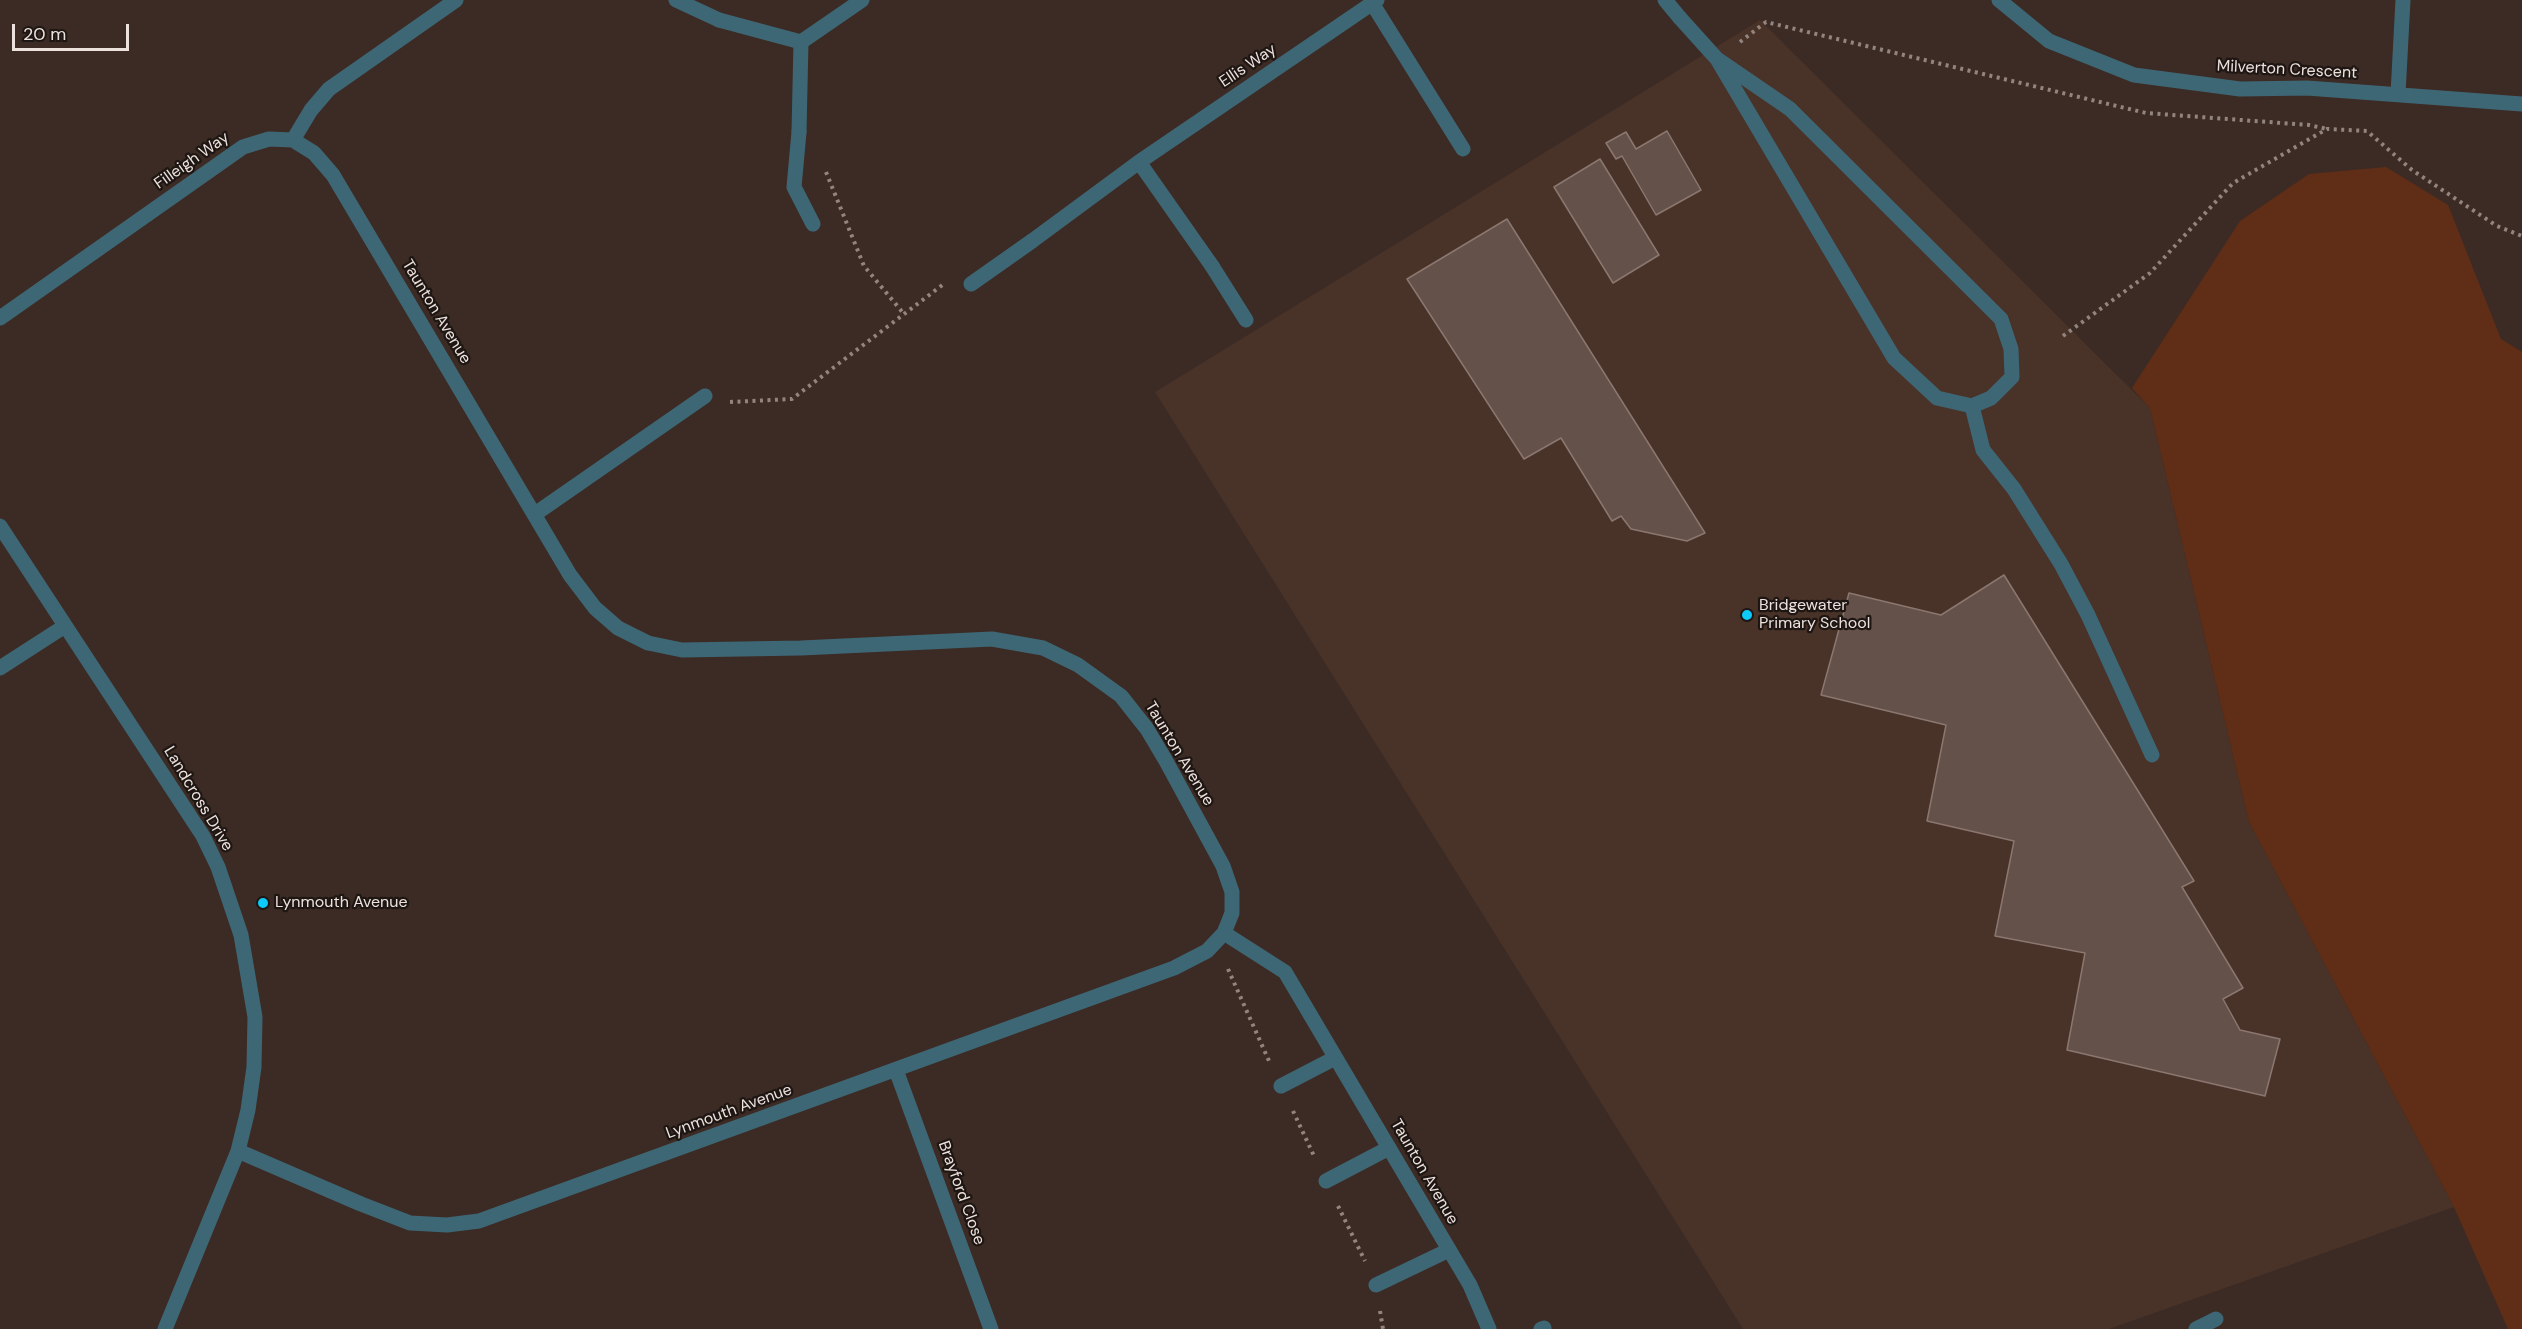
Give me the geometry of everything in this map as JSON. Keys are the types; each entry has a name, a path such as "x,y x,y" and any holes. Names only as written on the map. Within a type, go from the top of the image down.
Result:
{"street":[{"path":"293,140 311,110 329,89 456,0"},
{"path":"676,0 719,21 801,42 862,0"},
{"path":"1665,0 1717,59 1894,358 1937,398 1972,406 1991,398 2013,376 2011,349 2001,319 1790,109 1717,59"},
{"name":"Milverton Crescent","path":"1999,0 2049,40 2134,75 2240,89 2307,88 2522,104"},
{"path":"2398,94 2403,0"},
{"path":"1375,2 1463,149"},
{"name":"Ellis Way","path":"971,284 1139,162 1375,2"},
{"path":"801,42 795,188 813,224"},
{"name":"Filleigh Way","path":"0,318 243,147 269,139 293,140"},
{"name":"Taunton Avenue","path":"293,140 314,153 333,175 570,575 595,608 618,628 648,643 682,650 801,648 992,639 1043,648 1078,665 1121,696 1147,729 1223,866 1232,892 1232,913 1224,933 1285,972 1470,1285 1489,1329"},
{"path":"1139,162 1212,266 1246,320"},
{"path":"535,514 705,396"},
{"path":"1972,406 1983,450 2014,489 2061,564 2088,615 2152,755"},
{"name":"Landcross Drive","path":"0,526 203,836 218,867 241,934 255,1017 254,1067 249,1110 238,1151 165,1329"},
{"path":"0,668 65,626"},
{"name":"Lynmouth Avenue","path":"238,1151 410,1223 447,1225 469,1223 514,1210 1174,968 1207,951 1224,933"},
{"path":"1281,1086 1335,1058"},
{"name":"Brayford Close","path":"896,1070 991,1329"},
{"path":"1326,1180 1389,1148"},
{"path":"1376,1285 1449,1250"},
{"path":"2196,1329 2216,1319"}],"path":[{"path":"1717,59 1766,22 2146,113 2367,131 2412,170 2497,226 2522,236"},
{"path":"2063,336 2150,273 2233,183 2327,129"},
{"path":"825,165 826,175 864,266 904,314"},
{"path":"705,396 734,403 792,399 951,279"},
{"path":"1207,951 1228,968 1281,1086 1376,1285 1383,1329"}],"shaded area":[{"name":"Bridgewater Primary School","path":"1760,20 2150,408 2249,822 2454,1207 2109,1329 1743,1329 1155,392"},
{"path":"2386,167 2448,205 2501,339 2522,352 2522,1329 2508,1329 2454,1207 2249,822 2150,408 2132,388 2240,221 2309,174"}],"building":[{"path":"1667,131 1701,190 1656,215 1622,156 1616,159 1606,143 1626,132 1636,149"},
{"path":"1600,159 1659,255 1613,283 1554,187"},
{"path":"1507,219 1705,533 1687,541 1631,529 1621,516 1612,521 1561,438 1524,459 1407,279"},
{"path":"2004,575 2194,881 2182,887 2243,988 2223,999 2240,1030 2280,1039 2265,1096 2067,1050 2085,953 1995,936 2014,841 1927,821 1946,725 1821,695 1849,593 1941,615"}],"place":[{"name":"Bridgewater Primary School","path":"1747,615"},
{"name":"Lynmouth Avenue","path":"263,903"}]}
